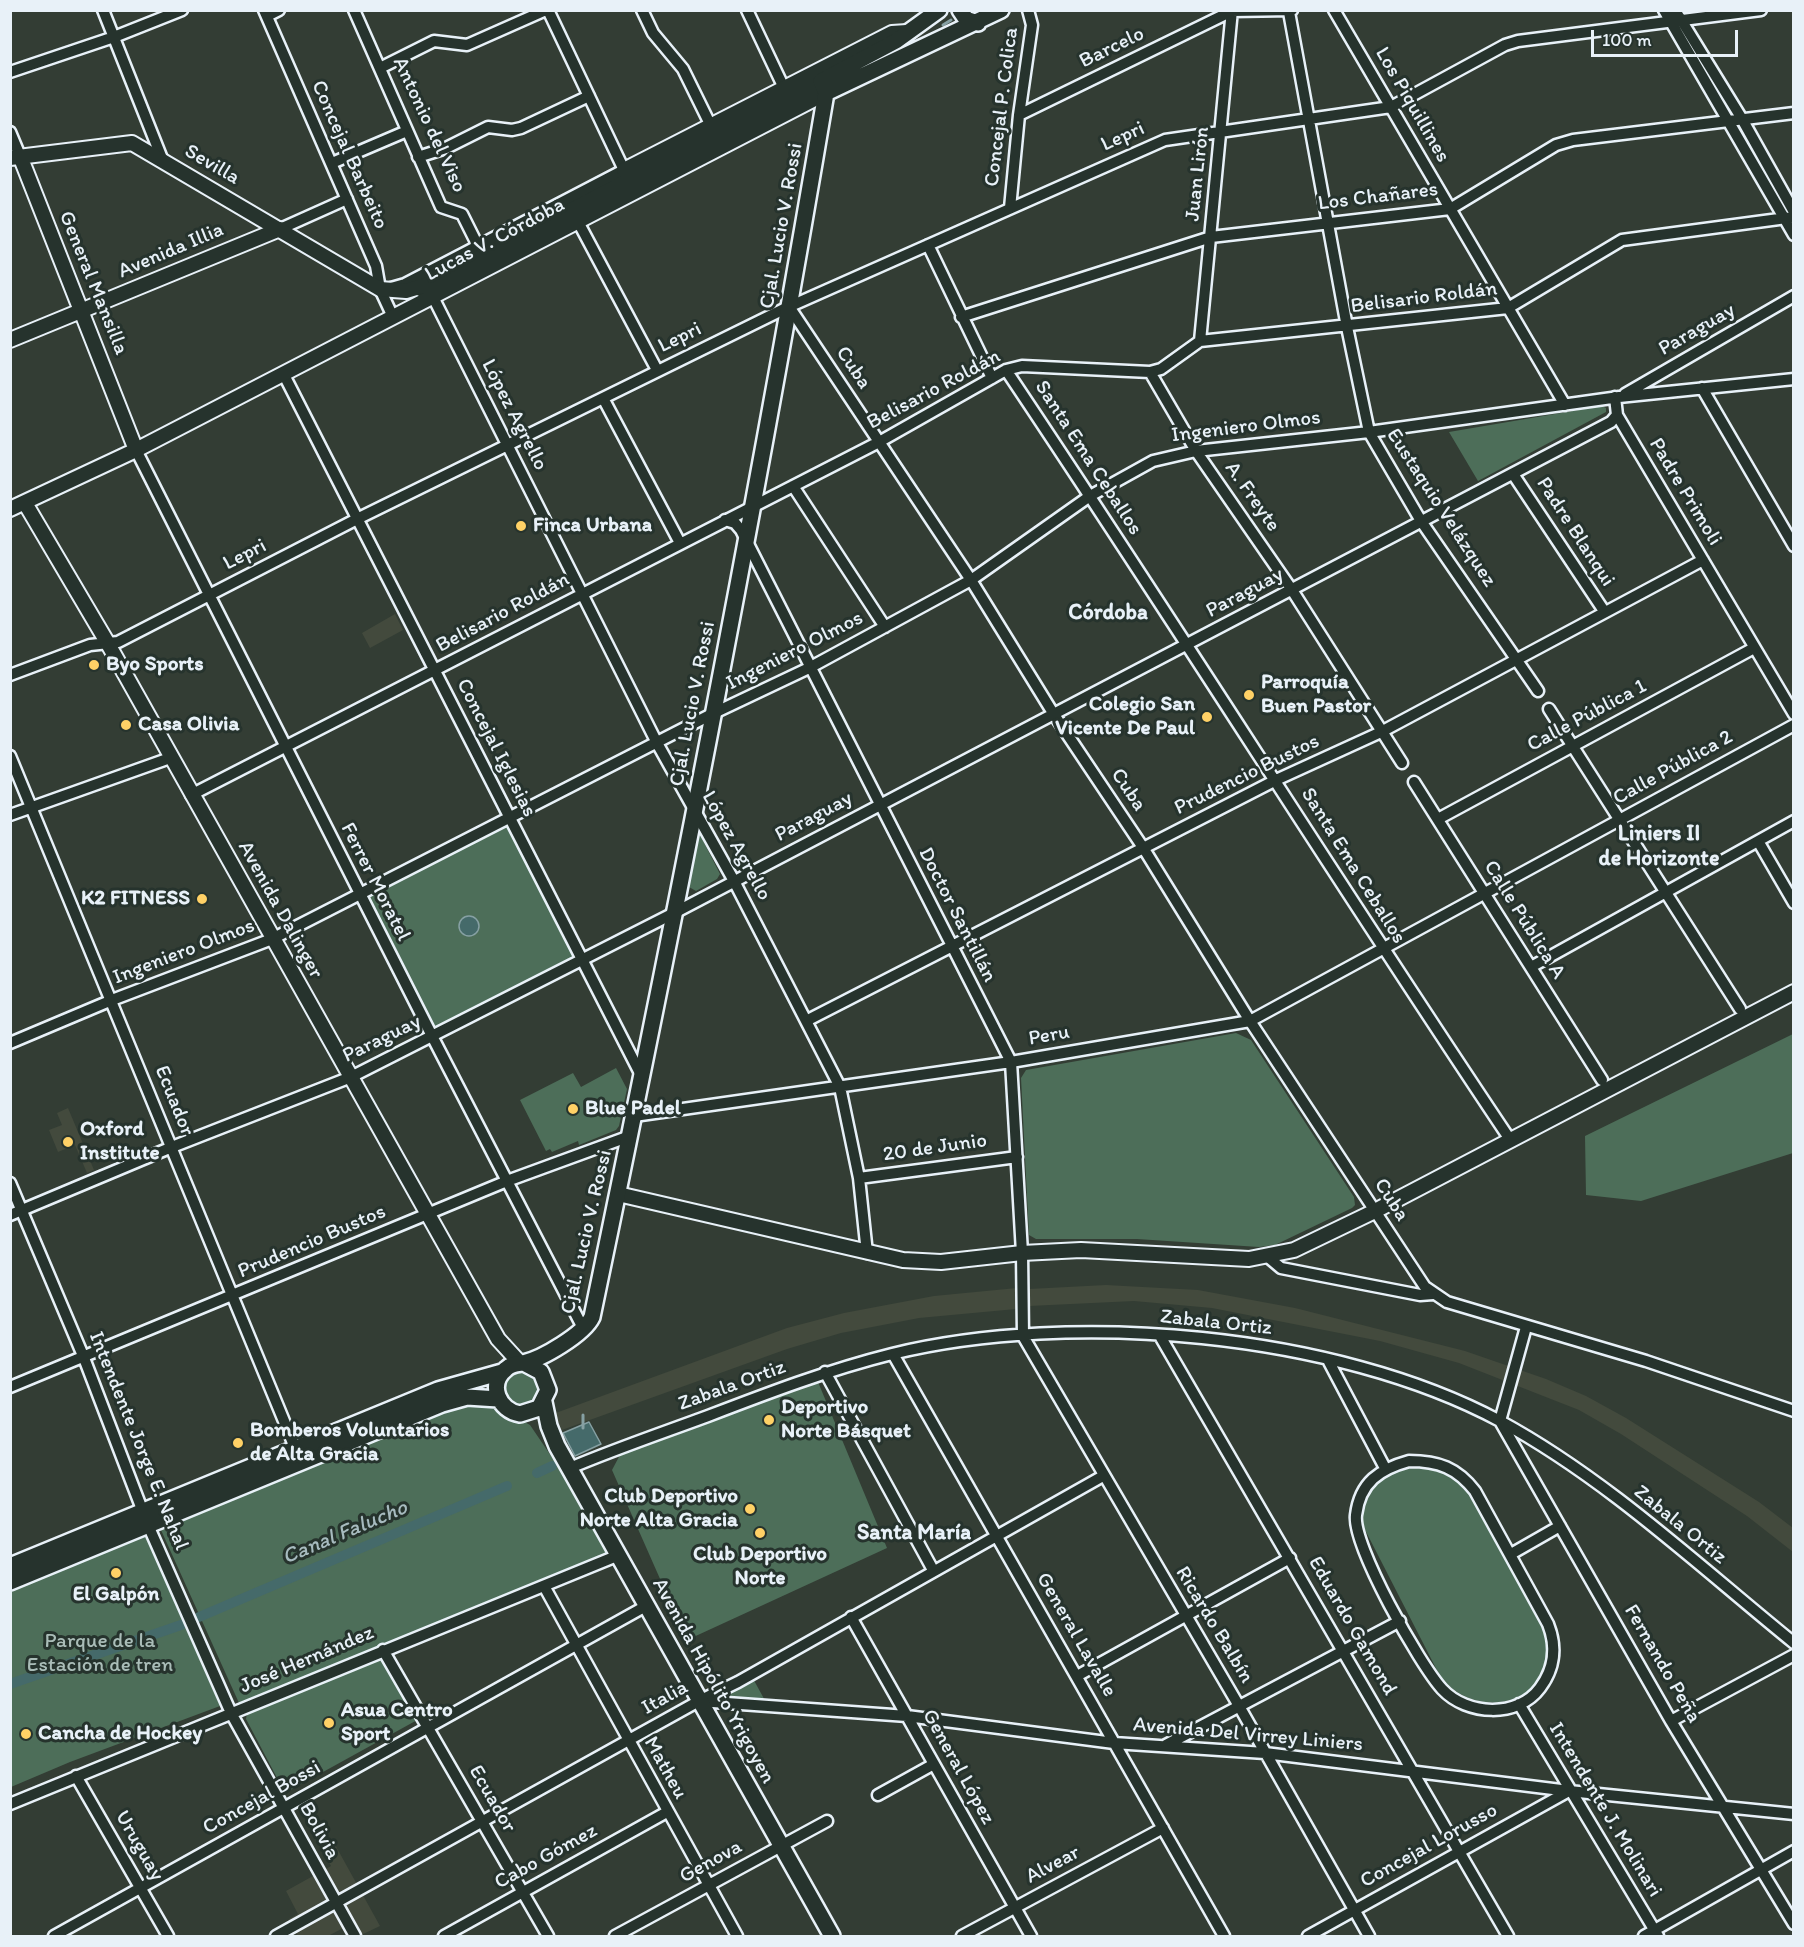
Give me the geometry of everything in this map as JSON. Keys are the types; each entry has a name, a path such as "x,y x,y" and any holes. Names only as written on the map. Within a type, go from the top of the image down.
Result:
{"main road":[{"name":"Lucas V. Córdoba","path":"823,87 939,10"},
{"path":"960,10 966,19 978,23"},
{"name":"Lucas V. Córdoba","path":"823,87 978,23 1001,10"},
{"name":"Cjal. Lucio V. Rossi","path":"578,1334 592,1317 676,912 790,308 823,87"},
{"path":"10,1582 146,1518 298,1454 438,1390 522,1363 578,1334"},
{"path":"544,1375 554,1353 578,1334"},
{"path":"504,1370 496,1387 498,1399 509,1411 528,1414 544,1402 548,1390 544,1375 535,1366 522,1363"},
{"path":"298,1454 442,1404 475,1396 498,1399"},
{"name":"Avenida Hipólito Yrigoyen","path":"544,1402 549,1426 557,1446 832,1936"},
{"name":"Avenida Hipólito Yrigoyen","path":"528,1414 557,1446"},
{"path":"10,1566 146,1518"}],"street":[{"name":"Sevilla","path":"103,10 163,161 380,289"},
{"path":"10,72 114,37 182,10"},
{"path":"266,13 279,10"},
{"name":"Antonio del Viso","path":"354,10 441,207 462,214 478,246"},
{"path":"380,68 434,41 460,46 467,45 547,10 624,170 572,210 478,246 405,284 380,289"},
{"path":"642,10 653,33 683,69 711,126"},
{"path":"747,10 784,88"},
{"name":"Concejal P. Colica","path":"1010,208 1019,115 1032,25 1028,10"},
{"name":"Los Piquillines","path":"1334,10 1565,405"},
{"path":"1664,10 1675,18 1742,119 1790,215 1794,235"},
{"path":"1391,107 1506,45 1675,18 1761,10"},
{"name":"Barcelo","path":"1019,115 1232,11 1290,11"},
{"name":"Juan Lirón","path":"1200,341 1232,11"},
{"name":"Eustaquio Velázquez","path":"1290,11 1327,222 1369,432 1421,521 1538,691"},
{"name":"Concejal Barbeito","path":"266,13 376,266 380,289 393,317"},
{"path":"1675,18 1729,121 1790,215"},
{"name":"Lucas V. Córdoba","path":"624,170 892,33 907,32"},
{"name":"Lucas V. Córdoba","path":"380,289 406,291 416,289 823,87"},
{"path":"418,157 446,148 488,127 512,130 521,128 589,96"},
{"name":"Lepri","path":"10,675 90,645 118,642 357,519 657,370 927,245 1165,140 1391,107"},
{"name":"Los Chañares","path":"962,317 1211,237 1450,209 1556,146 1573,140 1794,113"},
{"path":"332,163 407,131"},
{"name":"General Mansilla","path":"10,132 15,157 81,312 136,450"},
{"path":"15,157 132,143 163,161"},
{"name":"Avenida Illia","path":"10,340 280,229 347,198"},
{"path":"572,210 657,370"},
{"name":"Lucas V. Córdoba","path":"10,509 136,450 433,297 572,210"},
{"name":"Belisario Roldán","path":"1200,341 1508,308 1622,240 1790,215"},
{"path":"927,245 992,378"},
{"path":"416,289 433,297"},
{"name":"Paraguay","path":"1617,397 1794,296"},
{"name":"López Agrello","path":"433,297 657,743 734,881 840,1087 859,1178 867,1253"},
{"name":"Cuba","path":"790,308 971,580 1053,713 1144,849 1250,1021 1418,1278 1433,1294"},
{"path":"1150,372 1161,369 1200,341"},
{"name":"Belisario Roldán","path":"191,795 879,442 1006,370 1022,366 1150,372"},
{"name":"Santa Ema Ceballos","path":"1006,370 1276,780 1383,949 1511,1141"},
{"name":"A. Freyte","path":"1150,372 1196,451 1292,590 1401,764"},
{"name":"Concejal Iglesias","path":"283,373 642,1077"},
{"name":"Ingeniero Olmos","path":"10,1042 272,939 712,714 809,668 971,580 1090,496 1153,461 1196,451 1369,432 1617,397 1794,379"},
{"path":"1702,388 1794,546"},
{"name":"Padre Primoli","path":"1617,397 1617,416 1794,714"},
{"path":"603,398 680,543"},
{"name":"Paraguay","path":"10,1215 172,1147 351,1077 676,912 1053,713 1188,645 1611,422 1617,416"},
{"name":"Ferrer Moratel","path":"136,450 285,748 507,1181 578,1334"},
{"name":"Padre Blanqui","path":"1513,474 1604,611"},
{"path":"793,486 885,627"},
{"name":"Avenida Dalinger","path":"26,503 498,1339 522,1363"},
{"name":"Doctor Santillán","path":"726,520 735,523 746,542 878,805 1011,1062 1022,1253 1023,1336"},
{"name":"Prudencio Bustos","path":"806,1021 1276,780 1382,732 1604,611 1703,560"},
{"name":"Calle Pública 1","path":"1438,819 1754,648"},
{"path":"1549,709 1740,1009"},
{"name":"Calle Pública 2","path":"1446,914 1794,725"},
{"name":"Ecuador","path":"10,756 298,1454"},
{"path":"10,815 170,758"},
{"name":"Calle Pública A","path":"1414,782 1602,1080"},
{"path":"1531,967 1794,821"},
{"path":"1758,841 1794,903"},
{"name":"Peru","path":"634,1116 1011,1062 1250,1021 1446,914"},
{"path":"618,1194 903,1260 941,1263 1022,1253 1081,1250 1238,1258 1268,1257 1294,1250 1375,1211 1794,992"},
{"name":"Prudencio Bustos","path":"10,1387 233,1297 507,1181 630,1136"},
{"name":"20 de Junio","path":"859,1178 1017,1156"},
{"name":"Intendente Jorge E. Nahal","path":"10,1183 84,1358 146,1518 231,1713"},
{"path":"1268,1257 1281,1268 1420,1296 1433,1294 1447,1302 1646,1361 1794,1411"},
{"path":"1500,1421 1526,1327"},
{"name":"Zabala Ortiz","path":"570,1468 825,1372 893,1354 958,1341 1102,1331 1246,1343 1328,1360 1416,1383 1500,1421 1593,1480 1794,1643"},
{"name":"Ricardo Balbín","path":"1023,1336 1239,1706 1369,1936"},
{"name":"Eduardo Gamond","path":"1160,1336 1345,1651 1411,1772 1508,1936"},
{"name":"Avenida Dalinger","path":"498,1339 504,1370"},
{"name":"General Lavalle","path":"893,1354 1224,1936"},
{"path":"1328,1360 1385,1468"},
{"path":"825,1372 933,1570"},
{"name":"Fernando Peña","path":"1500,1421 1671,1721 1725,1806 1794,1924"},
{"path":"1409,1461 1432,1461 1451,1468 1475,1491 1511,1554 1555,1641 1554,1659 1548,1676 1539,1690 1519,1704 1503,1710 1487,1711 1454,1698 1443,1689 1400,1621 1362,1549 1356,1528 1361,1497 1368,1484 1385,1468 1409,1461"},
{"name":"Italia","path":"276,1936 699,1701 738,1682 996,1534 1103,1476"},
{"path":"1511,1554 1560,1526"},
{"name":"José Hernández","path":"10,1804 619,1555"},
{"path":"1077,1676 1290,1558"},
{"name":"Matheu","path":"544,1586 737,1936"},
{"name":"Concejal Bossi","path":"54,1936 646,1606"},
{"name":"General López","path":"851,1617 1031,1936"},
{"path":"1165,1745 1400,1621"},
{"name":"Ecuador","path":"383,1650 548,1936"},
{"path":"1671,1721 1794,1654"},
{"name":"Avenida Del Virrey Liniers","path":"699,1701 907,1716 1114,1743 1265,1753 1569,1791 1794,1814"},
{"name":"Intendente J. Molinari","path":"1519,1704 1656,1934"},
{"name":"Bolivia","path":"231,1713 355,1936"},
{"path":"878,1795 934,1764"},
{"name":"Uruguay","path":"76,1776 168,1936"},
{"name":"Concejal Lorusso","path":"1308,1936 1569,1791"},
{"name":"Cabo Gómez","path":"444,1936 667,1812"},
{"name":"Genova","path":"615,1936 827,1821"},
{"name":"Alvear","path":"962,1936 1163,1828"},
{"path":"1644,1936 1656,1934 1794,1851"}],"shaded area":[{"path":"395,614 403,630 370,648 362,633"},
{"name":"Oxford Institute","path":"68,1108 94,1170 87,1173 75,1145 58,1152 49,1130 62,1125 57,1113"},
{"path":"1106,1285 1198,1290 1295,1308 1465,1351 1546,1379 1586,1396 1626,1418 1759,1502 1793,1528 1793,1552 1747,1516 1621,1434 1579,1410 1459,1363 1380,1341 1212,1308 1134,1301 1029,1306 1029,1289"},
{"path":"1017,1288 1016,1309 919,1318 841,1333 787,1349 562,1430 553,1414 787,1328 844,1313 934,1296"},
{"path":"333,1841 380,1926 359,1936 349,1925 328,1936 298,1936 289,1919 298,1914 286,1891 331,1866 321,1848"}],"green space":[{"path":"1602,406 1606,408 1606,412 1478,481 1449,432"},
{"path":"508,826 574,958 433,1029 367,896"},
{"path":"697,829 720,874 717,879 696,891 689,887"},
{"path":"1236,1033 1251,1040 1354,1197 1355,1205 1352,1208 1275,1245 1259,1247 1137,1239 1036,1239 1029,1235 1021,1078 1026,1070"},
{"path":"1793,1034 1793,1153 1641,1201 1586,1195 1585,1136"},
{"name":"Blue Padel","path":"616,1068 627,1089 619,1126 616,1130 579,1145 578,1141 552,1152 550,1149 546,1151 520,1100 573,1073 581,1087"},
{"path":"523,1366 544,1384 532,1408 508,1406 500,1382"},
{"name":"Club Deportivo Norte Alta Gracia","path":"818,1382 887,1548 687,1640 612,1470 621,1453"},
{"path":"480,1403 493,1404 530,1425 560,1469 610,1553 239,1703 161,1530 441,1412"},
{"path":"1431,1465 1456,1475 1467,1484 1549,1628 1550,1655 1544,1674 1532,1688 1516,1698 1497,1702 1477,1701 1458,1693 1441,1678 1360,1520 1369,1494 1384,1478 1405,1468"},
{"name":"Parque de la Estación de tren","path":"145,1535 220,1706 70,1762 11,1787 11,1590"},
{"name":"Asua Centro Sport","path":"384,1657 419,1719 285,1793 246,1719 247,1714"},
{"path":"751,1675 768,1706 707,1698"}],"water":[{"path":"465,916 473,916 479,922 479,930 473,936 465,936 459,930 459,922"},
{"path":"589,1422 601,1444 575,1456 563,1433"}],"waterway":[{"path":"943,25 951,20"},
{"path":"583,1415 583,1428"},
{"name":"Canal Falucho","path":"537,1473 552,1466"},
{"name":"Canal Falucho","path":"199,1617 507,1486"},
{"name":"Canal Falucho","path":"10,1684 181,1625"}],"place":[{"name":"Finca Urbana","path":"521,526"},
{"name":"Byo Sports","path":"94,665"},
{"name":"Parroquía Buen Pastor","path":"1249,695"},
{"name":"Colegio San Vicente De Paul","path":"1207,717"},
{"name":"Casa Olivia","path":"126,725"},
{"name":"K2 FITNESS","path":"202,899"},
{"name":"Blue Padel","path":"573,1109"},
{"name":"Oxford Institute","path":"68,1142"},
{"name":"Deportivo Norte Básquet","path":"769,1420"},
{"name":"Bomberos Voluntarios de Alta Gracia","path":"238,1443"},
{"name":"Club Deportivo Norte Alta Gracia","path":"750,1509"},
{"name":"Club Deportivo Norte","path":"760,1533"},
{"name":"El Galpón","path":"116,1573"},
{"name":"Asua Centro Sport","path":"329,1723"},
{"name":"Cancha de Hockey","path":"26,1734"}],"district":[{"name":"Córdoba","path":"1108,613"},
{"name":"Liniers II de Horizonte","path":"1659,846"},
{"name":"Santa María","path":"914,1533"}]}
